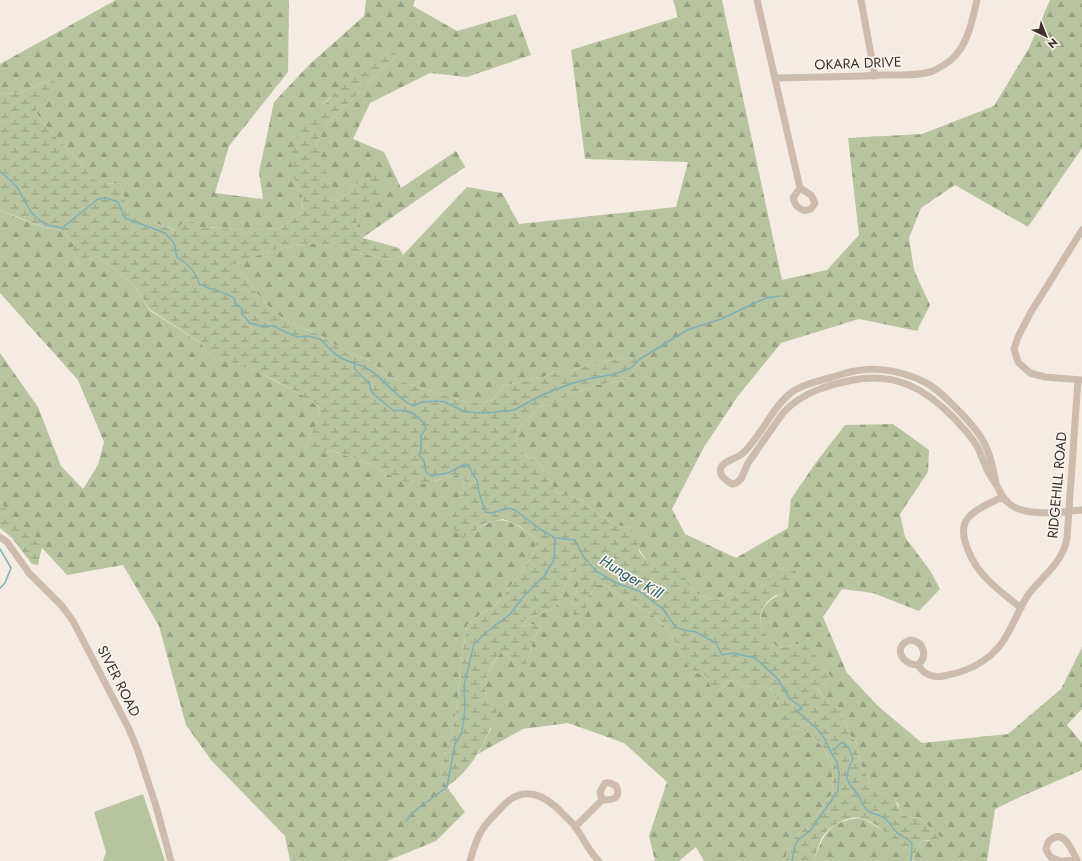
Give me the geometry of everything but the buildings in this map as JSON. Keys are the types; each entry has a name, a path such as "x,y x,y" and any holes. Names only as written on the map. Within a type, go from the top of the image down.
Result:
{"street":[{"path":"757,0 800,188"},
{"path":"861,0 875,76"},
{"name":"OKARA DRIVE","path":"774,78 875,76 921,74 931,72 945,65 952,59 962,46 971,25 977,0"},
{"path":"1080,380 1045,377 1030,373 1018,362 1014,349 1018,337 1031,312 1082,230"},
{"path":"996,484 993,466 986,446 975,428 937,391 927,383 908,375 872,369 850,372 807,384 794,391 772,414 742,454 724,463 720,471 727,482 732,484 741,479 748,463 780,418 790,406 803,396 833,385 856,380 870,378 886,379 915,387 936,401 968,433 978,449 986,469 996,484 1002,497 1012,506 1025,510 1047,512 1082,510"},
{"path":"905,383 908,375"},
{"path":"832,377 833,385"},
{"name":"RIDGEHILL ROAD","path":"918,665 928,675 939,677 955,674 980,664 1003,642 1028,596 1062,554 1066,544 1080,380"},
{"path":"772,414 780,418"},
{"path":"968,433 975,428"},
{"path":"1002,497 978,510 968,518 964,524 963,532 969,552 980,571 992,584 1021,608"},
{"name":"SIVER ROAD","path":"0,537 7,542 29,573 62,606 73,621 129,729 138,751 156,806 172,861"},
{"path":"470,861 475,844 482,830 504,805 518,795 534,794 541,796 560,810 576,827 598,861"},
{"path":"576,827 602,800"},
{"path":"1060,861 1054,860 1048,855 1046,849 1050,840 1055,837 1064,839 1079,860"},
{"path":"1063,861 1079,860"}],"green space":[{"path":"116,0 289,0 288,72 229,146 215,193 263,199 259,172 274,102 310,64 364,16 366,0 415,0 413,6 457,31 516,14 531,55 467,77 430,73 370,103 353,139 384,152 401,188 456,151 465,167 362,238 357,230 358,215 369,210 378,176 355,184 337,201 329,199 329,185 316,145 324,127 396,56 339,90 324,103 295,180 303,197 302,212 284,226 274,230 236,230 208,227 199,229 188,219 175,230 140,217 129,209 125,203 120,184 104,183 91,178 86,169 41,121 36,111 38,106 55,92 52,79 20,93 0,93 0,64"},
{"path":"673,0 722,0 782,280 827,270 859,235 848,138 922,134 994,106 1029,48 1050,0 1082,0 1082,148 1028,227 955,185 921,208 909,238 914,270 930,305 917,331 859,319 781,343 738,396 704,447 672,509 685,534 736,558 788,528 791,499 817,461 845,425 893,424 929,450 928,472 900,514 905,537 931,572 940,589 919,611 873,593 842,589 823,617 847,673 878,706 922,743 1008,734 1061,689 1082,647 1082,709 1067,725 1082,743 1082,770 995,809 987,861 912,861 922,840 930,841 933,830 919,818 908,817 900,812 898,803 871,791 869,779 862,768 856,742 849,734 837,707 823,697 817,688 825,684 830,676 817,658 799,644 779,648 771,641 762,626 760,619 766,605 783,593 787,565 767,579 765,584 759,588 738,588 721,600 712,600 696,593 673,566 662,566 648,561 640,551 630,528 617,525 598,515 582,500 556,492 538,462 524,455 516,444 515,437 520,426 541,406 553,404 597,385 626,380 633,357 595,362 571,371 558,371 540,378 505,385 493,399 484,403 469,403 388,377 371,361 350,354 318,334 281,317 270,308 251,286 245,276 231,265 270,251 305,244 319,243 330,247 340,247 354,252 391,260 403,255 467,187 502,193 519,224 676,207 688,162 585,159 571,50 678,17"},
{"path":"392,47 396,56 324,127 316,145 325,167 329,185 329,199 337,201 355,184 378,175 382,186 381,200 369,210 358,215 357,230 363,238 399,248 403,255 391,260 354,252 340,247 330,247 319,243 305,244 270,251 232,265 245,276 251,286 270,308 281,317 318,334 350,354 371,361 388,377 469,403 484,403 493,399 505,385 540,378 558,371 571,371 595,362 633,357 638,361 636,370 626,380 597,385 553,404 541,406 520,426 515,437 516,444 524,455 538,462 556,492 582,500 598,515 617,525 630,528 638,537 639,551 644,558 655,564 680,567 689,586 696,593 712,600 721,600 738,588 759,588 765,584 767,579 787,565 796,571 794,581 788,589 773,597 766,603 760,616 761,623 768,636 779,648 795,644 804,645 817,657 830,676 825,684 817,689 823,697 837,707 849,734 856,742 862,768 869,779 871,791 890,797 896,802 900,812 908,817 919,818 941,837 941,841 922,840 912,861 909,860 887,834 879,828 861,818 850,818 839,822 829,829 819,844 814,861 785,861 789,842 807,826 832,793 833,768 823,748 811,733 792,728 781,728 777,699 771,689 762,686 742,687 735,680 727,681 720,692 711,697 710,684 706,676 694,672 687,664 669,631 648,611 618,595 604,584 597,585 588,597 586,613 581,619 573,616 572,605 577,590 580,571 571,573 555,608 524,620 520,626 533,624 541,626 534,638 524,673 515,665 508,654 501,652 493,664 486,679 486,700 493,705 497,712 479,752 463,773 447,787 440,773 452,730 458,699 460,669 467,625 481,614 494,607 534,553 536,539 519,526 503,519 486,523 474,532 462,538 451,527 465,479 457,475 418,485 399,480 370,464 330,450 322,454 312,455 306,449 308,440 317,423 320,408 315,404 301,394 262,374 237,364 210,356 201,343 149,309 134,285 97,256 80,263 73,256 73,244 63,231 39,225 0,210 0,93 20,93 52,79 56,85 56,92 38,106 36,111 41,121 86,169 91,178 104,183 120,184 125,202 134,213 140,217 174,230 188,219 196,224 199,229 208,227 236,230 274,230 284,226 302,212 303,197 295,180 290,157 299,134 309,119 361,67"},
{"path":"0,210 23,220 63,231 73,244 73,256 80,263 97,256 134,285 149,310 201,343 210,356 237,363 258,372 306,397 320,408 317,423 308,440 322,454 330,450 370,464 399,480 434,481 457,475 465,479 460,499 474,532 491,522 499,520 513,523 536,539 534,553 494,607 481,614 467,625 460,669 458,699 452,730 440,773 447,787 465,812 436,841 387,861 290,861 285,836 211,760 186,725 159,626 123,565 67,575 0,502 0,353 38,407 61,466 83,489 98,465 104,442 78,380 0,293"},
{"path":"0,502 42,547 38,565 32,564 12,538 0,528"},
{"path":"580,571 577,590 572,605 586,613 588,597 597,585 604,584 618,595 648,611 655,617 669,631 687,664 694,672 706,676 710,684 720,692 727,681 735,680 742,687 762,686 771,689 777,699 779,711 792,728 811,733 823,748 833,768 832,793 807,826 789,842 785,861 704,861 696,847 679,861 655,861 649,836 667,782 624,743 568,723 523,729 478,754 491,729 493,705 486,700 486,679 490,669 501,652 508,654 515,665 524,672 534,638 541,626 533,624 519,626 524,620 555,608 571,573"},
{"path":"143,794 165,861 103,861 106,852 94,812"},
{"path":"861,818 888,835 897,843 911,861 814,861 821,843 829,830 835,825 850,819"}],"waterway":[{"name":"Hunger Kill","path":"0,171 17,187 31,212 39,220 48,225 62,228 98,199 106,198 118,202 125,218 165,233 174,243 177,257 191,269 199,284 234,298 235,302 242,309 242,314 250,323 261,326 274,326 297,337 308,336 320,339 335,354 356,364 354,367 358,373 369,382 371,391 394,411 399,410 409,412 418,417 426,429 421,435 421,450 419,455 424,461 426,472 431,476 448,473 463,465 469,465 477,480 485,512 491,513 509,508 515,510 540,529 555,538 575,540 583,556 596,571 616,583 639,591 663,609 674,625 680,629 696,632 716,643 722,655 733,653 755,658 777,678 790,699 802,708 797,711 816,728 824,738 830,751 842,742 848,747 853,759 848,772 848,782 857,793 866,809 885,818 897,833 912,843 911,861"},
{"path":"356,364 364,367 379,377 398,396 413,406 423,402 436,401 445,402 465,412 486,413 514,410 542,395 570,384 615,374 631,368 640,359 687,330 721,319 766,298 780,296"},
{"path":"406,821 416,810 447,787 455,744 462,732 465,708 464,686 474,644 509,615 525,595 544,576 554,560 555,538"},
{"path":"0,549 11,568 5,583 0,588"},
{"path":"792,861 795,845 799,839 810,831 838,791 839,773 837,762 830,751"}]}
